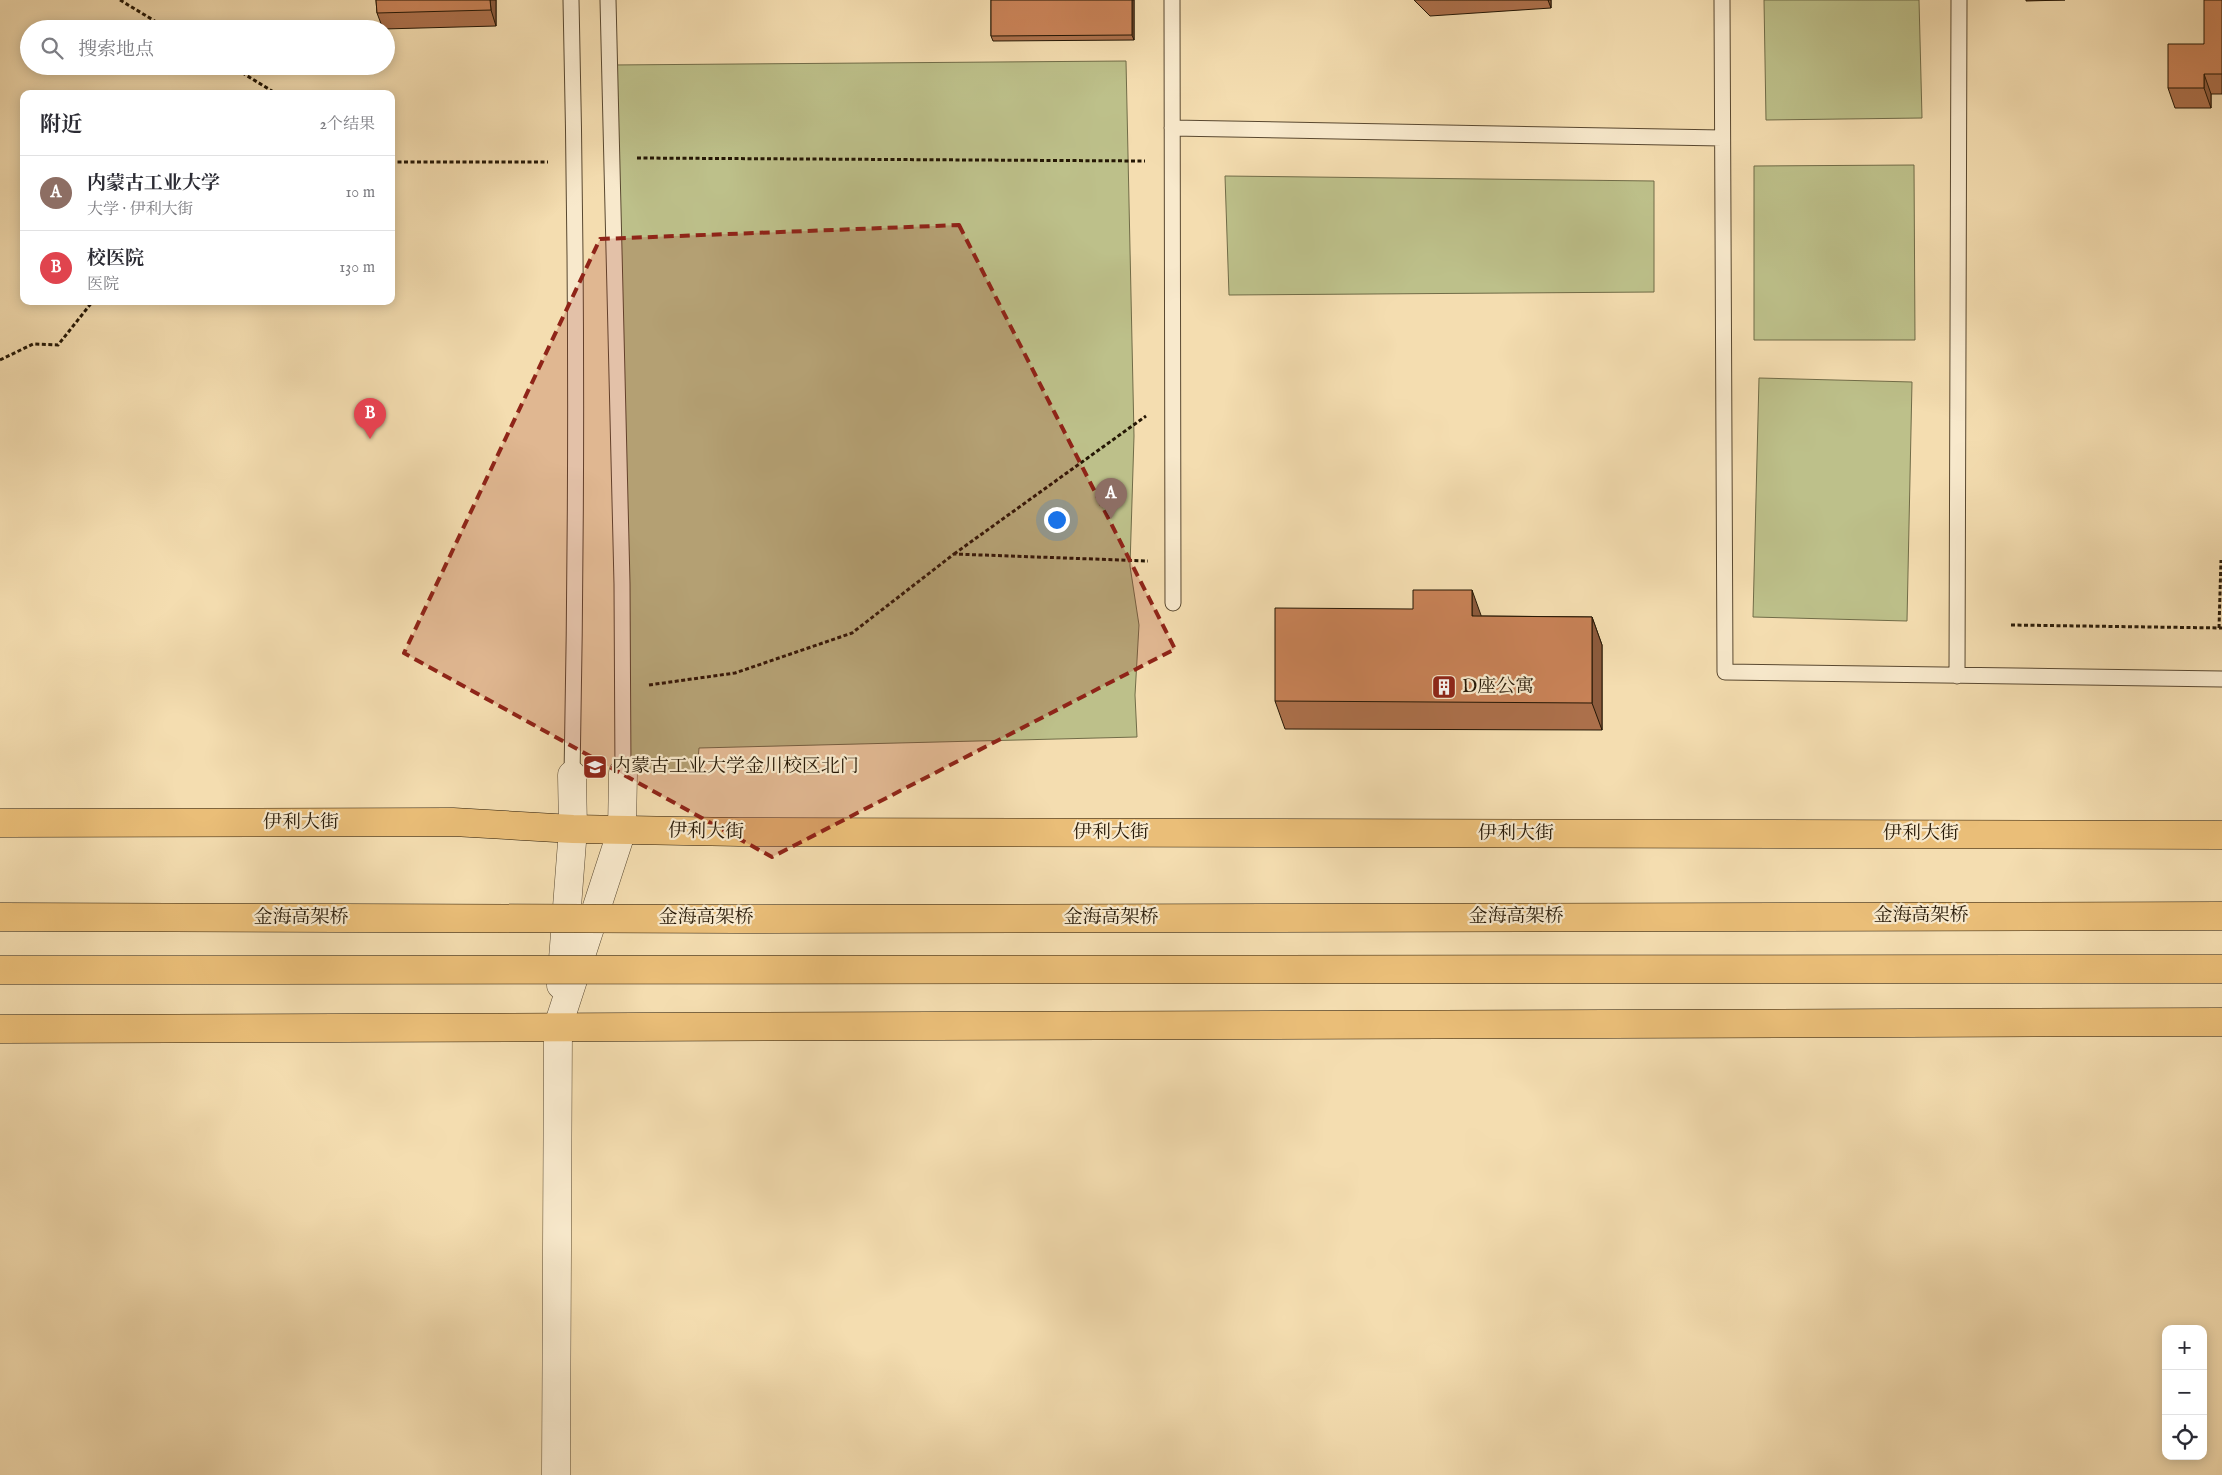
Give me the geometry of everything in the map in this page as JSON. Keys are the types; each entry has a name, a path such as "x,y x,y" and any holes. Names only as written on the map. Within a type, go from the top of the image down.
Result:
{"main road":[{"name":"伊利大街","path":"0,823 453,822 572,829 759,832 2222,835"},
{"name":"金海高架桥","path":"0,917 2222,916"},
{"path":"0,970 2222,969"},
{"path":"0,1029 2222,1022"}],"street":[{"path":"558,1026 622,830 623,774"},
{"path":"556,1475 558,1026 572,829 572,775"}],"lane":[{"path":"571,0 575,162 576,584 572,775"},
{"path":"608,0 623,689 623,774"},
{"path":"1172,0 1173,604"},
{"path":"1722,0 1725,672 2222,679"},
{"path":"1957,676 1958,0"},
{"path":"1172,128 1722,138"}],"path":[{"path":"120,0 153,20"},
{"path":"245,75 270,90"},
{"path":"611,158 1172,161"},
{"path":"395,162 575,162"},
{"path":"0,360 33,344 58,346 90,305"},
{"path":"623,689 735,673 852,632 954,554 1173,398"},
{"path":"954,554 1173,562"},
{"path":"2010,625 2221,628 2220,560"}],"highlighted area":[{"path":"959,225 1175,649 772,857 404,653 600,239"}],"green space":[{"path":"1764,0 1919,0 1922,118 1766,120"},
{"path":"1126,61 1134,436 1130,566 1139,625 1135,695 1137,737 699,748 697,771 623,773 611,65"},
{"path":"1914,165 1915,340 1754,340 1754,166"},
{"path":"1225,176 1654,181 1654,292 1229,295"},
{"path":"1759,378 1912,382 1907,621 1753,617"}],"building":[{"path":"376,0 490,0 491,10 377,13"},
{"path":"991,0 1132,0 1132,35 991,36"},
{"path":"2204,0 2222,0 2222,74 2204,74 2204,88 2168,88 2168,44 2204,44"},
{"name":"D座公寓","path":"1413,590 1472,590 1472,616 1592,617 1592,703 1275,701 1275,608 1413,609"}],"place":[{"name":"校医院","path":"370,439"},
{"name":"内蒙古工业大学","path":"1111,519"},
{"name":"D座公寓","path":"1444,687"},
{"name":"内蒙古工业大学金川校区北门","path":"595,767"}]}
